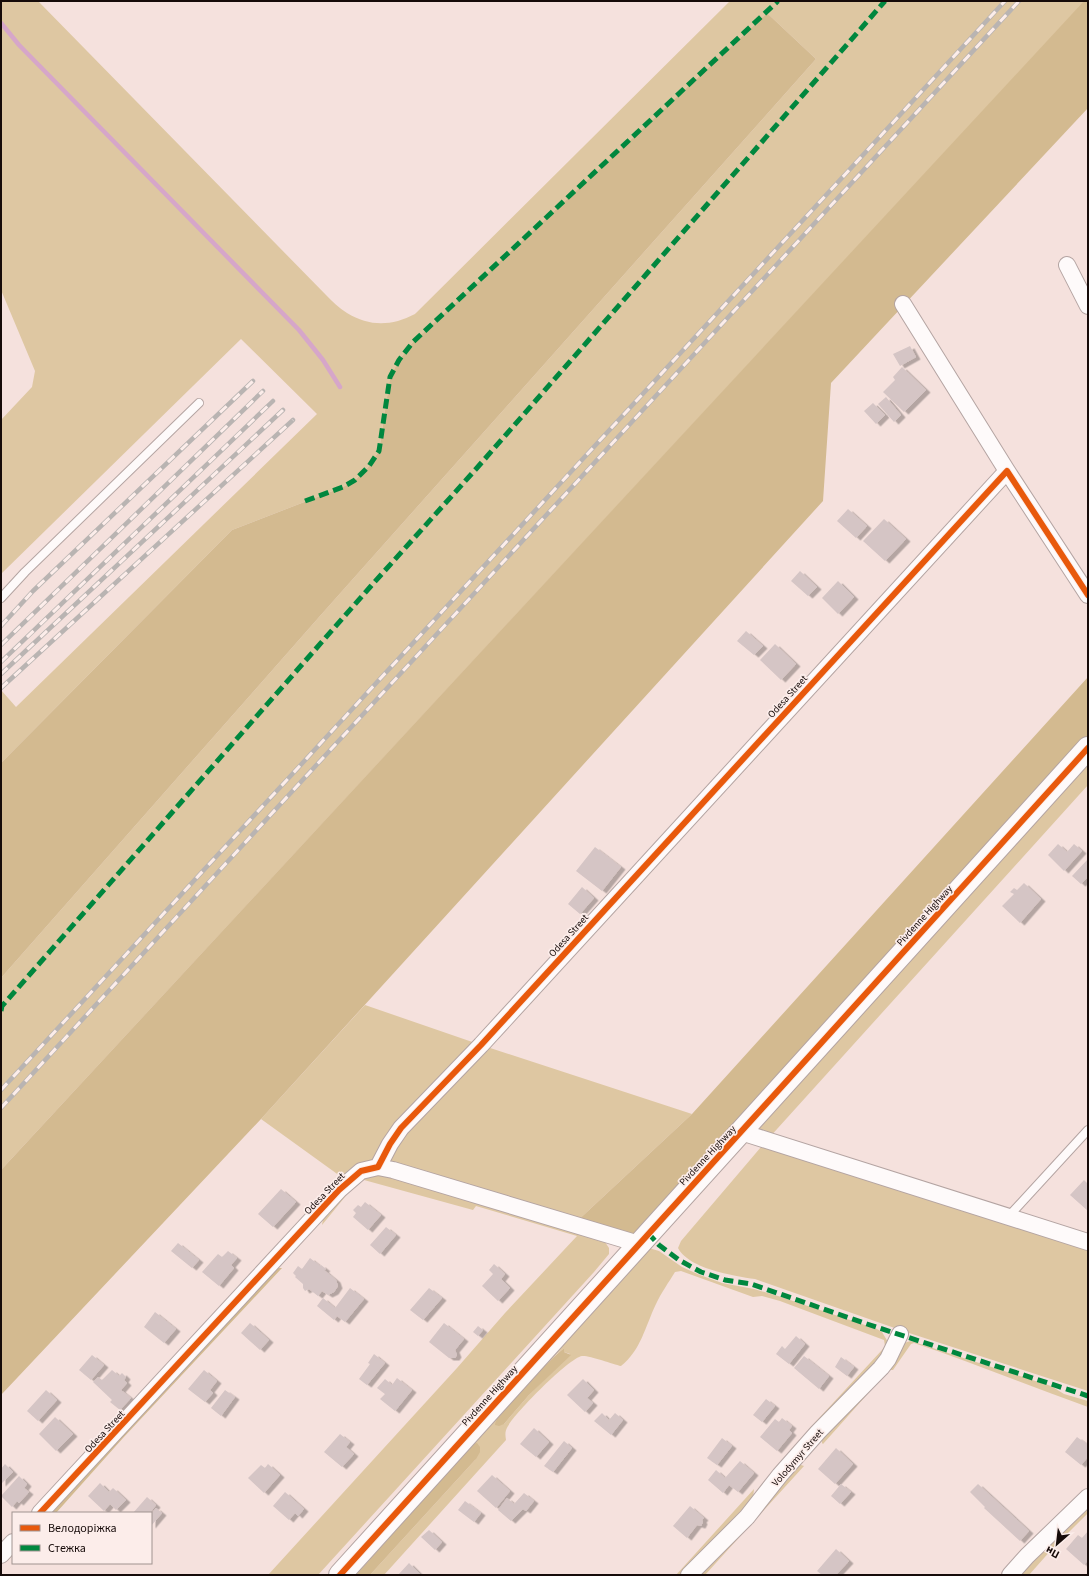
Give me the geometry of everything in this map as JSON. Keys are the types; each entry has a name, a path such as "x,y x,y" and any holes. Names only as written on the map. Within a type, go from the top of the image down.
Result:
{"street":[{"path":"1067,264 1088,306"},
{"path":"902,304 1007,471 1088,595"},
{"name":"Odesa Street","path":"41,1512 339,1190 361,1171 378,1167 401,1128 481,1045 1007,471"},
{"name":"Pivdenne Highway","path":"340,1575 1088,748"},
{"path":"742,1132 1088,1242"},
{"path":"378,1167 393,1170 639,1244"},
{"name":"Volodymyr Street","path":"689,1575 747,1518 780,1475 818,1432 881,1368 888,1359 900,1334"},
{"path":"1010,1575 1027,1556 1088,1497"},
{"path":"1,1555 12,1543"}],"lane":[{"path":"1,598 25,572 199,403"},
{"path":"1008,1217 1088,1130"}],"shaded area":[{"path":"1,1 38,1 333,302 344,311 364,321 373,323 389,323 415,314 730,1 1085,1 1,1170 1,978 320,616 816,59 767,13 413,342 399,360 390,377 379,451 369,466 355,480 343,487 232,530 1,763 1,690 16,707 317,414 241,339 1,574 1,420 32,387 35,371 1,290"},
{"path":"1084,1 1088,1 1088,108 831,383 823,501 261,1119 1,1395 1,1170"},
{"path":"767,13 816,59 320,616 1,978 1,763 232,530 343,487 355,480 369,466 379,451 390,377 399,360 413,342"},
{"path":"1088,677 1088,748 639,1244 574,1224 692,1114"},
{"path":"1088,748 1088,785 768,1139 1088,1242 1088,1391 906,1332 755,1279 713,1270 692,1261 684,1255 678,1248 681,1241 767,1140 741,1132"},
{"path":"365,1005 481,1045 692,1114 574,1224 393,1170 352,1178 340,1176 261,1119"},
{"path":"375,1174 407,1181 603,1239 609,1248 609,1254 318,1575 268,1575 457,1368 505,1313 577,1236 476,1206 473,1210 364,1180 358,1181 322,1225 323,1219 354,1182"},
{"path":"649,1248 659,1251 682,1267 722,1283 754,1289 778,1296 877,1329 882,1332 888,1342 886,1354 811,1430 808,1430 882,1350 885,1346 884,1340 780,1301 762,1296 753,1297 681,1271 675,1272 658,1300 642,1338 628,1360 621,1366 585,1356 575,1359 543,1386 521,1409 507,1428 506,1440 384,1575 370,1575 476,1459 436,1484 356,1575 349,1575","holes":["564,1348 564,1352 570,1354 529,1395 504,1424 503,1410 553,1357"]},
{"path":"282,1268 123,1438 57,1512 47,1512 275,1269"},
{"path":"911,1341 1051,1386 1064,1394 1088,1401 1088,1407 914,1343 911,1344 893,1370 889,1370 823,1444 822,1438 902,1345"},
{"path":"564,1348 564,1352 571,1355 529,1395 504,1424 499,1426 495,1425 504,1409 514,1397"},
{"path":"477,1443 480,1447 480,1452 476,1459 370,1575 356,1575 472,1444"},
{"path":"798,1464 804,1466 705,1575 695,1575"},
{"path":"754,1489 753,1499 684,1575 676,1575"},
{"path":"1088,1501 1088,1513 1052,1549 1029,1575 1018,1575"}],"building":[{"path":"910,346 916,357 900,366 893,354"},
{"path":"902,367 926,390 904,412 883,392 895,380 893,377"},
{"path":"886,397 901,415 894,422 878,404"},
{"path":"873,403 885,415 876,424 864,411"},
{"path":"848,509 867,526 856,538 837,521"},
{"path":"884,519 906,539 885,561 863,541"},
{"path":"800,571 817,587 808,596 791,581"},
{"path":"838,581 854,597 838,614 822,598"},
{"path":"746,631 763,646 754,655 737,641"},
{"path":"775,644 796,664 781,680 760,660"},
{"path":"1058,844 1067,852 1074,844 1082,851 1064,871 1048,855"},
{"path":"595,847 621,867 602,891 576,871"},
{"path":"1088,859 1088,877 1081,884 1072,876"},
{"path":"1024,883 1041,899 1020,923 1002,906 1014,894 1010,892 1014,888 1017,890"},
{"path":"582,887 594,898 580,914 568,904"},
{"path":"1084,1180 1088,1184 1088,1211 1070,1195"},
{"path":"281,1189 296,1202 273,1227 258,1214"},
{"path":"365,1202 381,1215 368,1230 353,1217 356,1213 353,1210 358,1205 361,1207"},
{"path":"386,1227 396,1235 380,1254 370,1245"},
{"path":"178,1243 199,1260 192,1268 171,1251"},
{"path":"228,1251 237,1258 231,1265 234,1268 219,1286 202,1272 218,1254 222,1257"},
{"path":"310,1258 326,1269 324,1270 336,1280 338,1286 334,1292 328,1295 322,1291 318,1296 309,1289 305,1291 303,1284 295,1277 296,1276 293,1273 298,1266 302,1269"},
{"path":"494,1264 505,1274 501,1279 510,1288 498,1301 482,1286 493,1274 489,1270"},
{"path":"350,1288 364,1299 345,1322 337,1316 334,1320 317,1306 323,1298 335,1308"},
{"path":"429,1288 442,1298 423,1320 410,1310"},
{"path":"155,1312 176,1329 164,1343 144,1327"},
{"path":"250,1323 269,1340 260,1350 241,1333"},
{"path":"444,1323 464,1339 455,1350 457,1355 455,1358 449,1358 429,1342"},
{"path":"478,1326 483,1330 478,1336 473,1332"},
{"path":"796,1336 805,1344 789,1364 776,1354 782,1346 785,1349"},
{"path":"374,1354 385,1363 367,1385 359,1379 370,1364 368,1363"},
{"path":"92,1355 104,1365 91,1380 79,1370"},
{"path":"804,1356 829,1376 819,1389 794,1368"},
{"path":"841,1357 854,1367 847,1376 835,1367"},
{"path":"112,1370 119,1376 122,1373 126,1377 124,1380 127,1383 121,1390 131,1398 120,1410 110,1402 112,1400 93,1382 98,1377 102,1380"},
{"path":"204,1370 217,1381 210,1390 213,1393 205,1402 188,1389"},
{"path":"397,1378 412,1390 395,1411 380,1399 385,1394 377,1388 385,1379 392,1385"},
{"path":"583,1379 594,1390 587,1398 593,1403 585,1412 567,1395"},
{"path":"46,1390 57,1400 38,1421 27,1411"},
{"path":"225,1390 235,1397 221,1416 211,1408"},
{"path":"766,1399 775,1406 762,1422 753,1415"},
{"path":"602,1413 609,1420 615,1413 623,1420 611,1435 594,1421"},
{"path":"55,1417 73,1434 56,1451 39,1434"},
{"path":"782,1418 792,1426 789,1430 792,1433 777,1451 760,1437 775,1419 779,1422"},
{"path":"534,1428 549,1442 536,1457 520,1444"},
{"path":"340,1434 350,1442 346,1447 354,1454 342,1467 324,1452"},
{"path":"1077,1437 1088,1445 1088,1457 1081,1465 1065,1452"},
{"path":"722,1438 732,1446 717,1465 707,1458"},
{"path":"564,1441 572,1448 553,1472 544,1466"},
{"path":"836,1448 853,1464 835,1484 818,1469"},
{"path":"740,1461 754,1473 738,1492 729,1485 723,1493 708,1480 716,1470 725,1478"},
{"path":"5,1464 13,1472 1,1484 1,1469"},
{"path":"268,1464 280,1475 264,1493 248,1478 261,1465 265,1468"},
{"path":"492,1475 510,1491 496,1508 477,1491"},
{"path":"19,1476 27,1484 24,1488 29,1492 19,1503 17,1501 12,1507 1,1496"},
{"path":"100,1483 109,1492 113,1488 126,1500 116,1510 110,1504 104,1511 88,1496"},
{"path":"841,1484 851,1492 840,1504 831,1496"},
{"path":"978,1484 1029,1531 1020,1541 984,1508 985,1507 970,1492"},
{"path":"285,1492 304,1509 298,1516 295,1513 289,1520 273,1506"},
{"path":"524,1493 534,1501 526,1511 523,1509 511,1521 498,1510 507,1498 514,1504"},
{"path":"147,1497 156,1505 151,1512 134,1512"},
{"path":"465,1501 481,1513 474,1522 458,1510"},
{"path":"690,1506 704,1518 701,1526 697,1525 687,1538 673,1526"},
{"path":"156,1508 162,1513 152,1525 152,1513"},
{"path":"429,1530 442,1542 435,1550 421,1537"},
{"path":"1088,1531 1088,1560 1084,1565 1066,1549 1078,1535 1082,1538"},
{"path":"836,1549 849,1561 836,1575 822,1575 817,1571"},
{"path":"409,1563 421,1575 398,1575"}],"waterway":[{"path":"1,23 19,45 299,330 323,360 340,387"}],"railway":[{"path":"1,1090 1005,1"},
{"path":"1,1108 1019,1"},
{"path":"1,626 33,591 253,381"},
{"path":"1,645 263,391"},
{"path":"1,662 273,401"},
{"path":"1,674 283,410"},
{"path":"1,688 293,420"}],"marked path":[{"path":"305,501 343,487 355,480 369,466 379,451 390,377 399,360 413,342 778,1"},
{"path":"1,1011 2,1006 371,586 476,469 885,1"},
{"path":"648,1233 659,1245 679,1260 701,1272 725,1280 751,1284 867,1324 1088,1396"}],"cycle path":[{"path":"41,1512 339,1190 361,1171 378,1167 390,1144 401,1128 481,1045 1007,471 1088,595"},
{"path":"340,1575 1088,748"}]}
